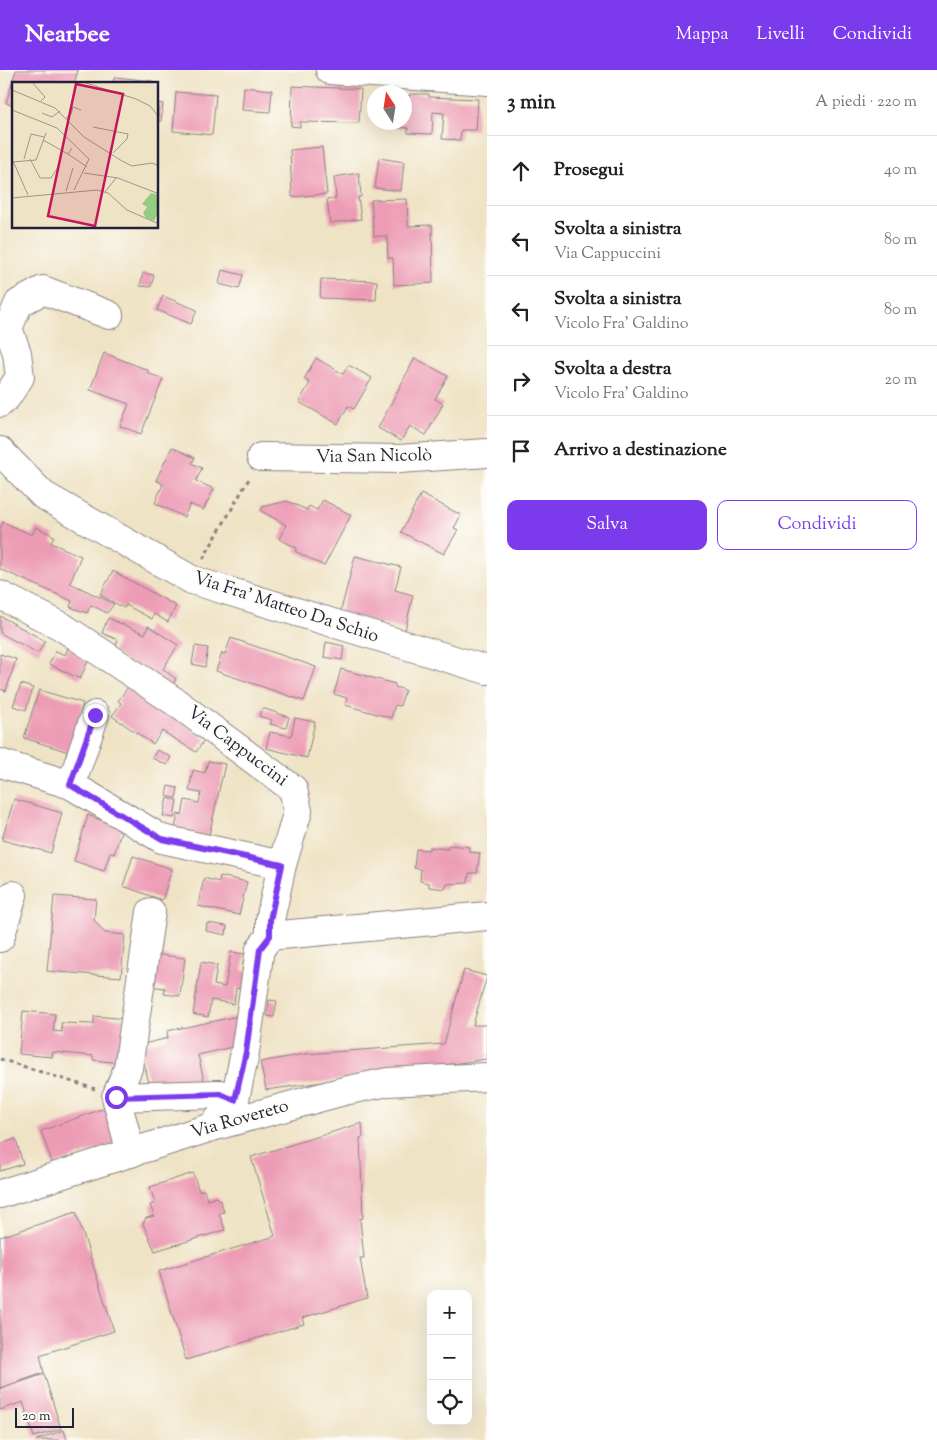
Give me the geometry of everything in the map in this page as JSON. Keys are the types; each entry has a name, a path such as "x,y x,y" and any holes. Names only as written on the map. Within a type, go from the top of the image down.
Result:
{"street":[{"path":"330,70 487,81"},
{"path":"0,402 6,398 20,377 17,353 8,328 19,303 43,290 109,315"},
{"name":"Via Fra' Matteo Da Schio","path":"0,451 43,495 192,580 487,670"},
{"name":"Via San Nicolò","path":"261,457 399,459 487,453"},
{"name":"Via Cappuccini","path":"0,595 61,626 177,703 293,789 298,811 282,865 270,920 270,936 260,949 246,1052 235,1100 212,1127"},
{"path":"70,785 95,715"},
{"path":"0,763 70,785 162,839 282,865"},
{"path":"0,938 13,895"},
{"path":"131,1153 116,1097 128,1068 151,912"},
{"path":"270,936 487,916"},
{"name":"Via Cappuccini","path":"246,1052 253,1097 267,1111"},
{"name":"Via Rovereto","path":"0,1194 267,1111 388,1082 487,1076"},
{"path":"116,1097 220,1094 235,1100"}],"path":[{"path":"192,580 261,457"},
{"path":"0,1059 116,1097"}],"building":[{"path":"16,70 78,70 75,82 12,82"},
{"path":"115,77 153,81 153,82 113,82"},
{"path":"12,83 12,105 6,103"},
{"path":"292,86 361,89 359,123 300,122 300,127 291,126"},
{"path":"244,87 272,90 270,112 242,110"},
{"path":"176,92 216,95 212,135 173,131"},
{"path":"412,94 429,94 429,97 478,99 476,130 461,130 460,140 442,139 444,113 433,112 432,134 408,133 408,130 412,130"},
{"path":"159,103 163,104 161,121 159,121"},
{"path":"322,147 327,194 292,197 290,150"},
{"path":"379,158 404,162 401,191 375,188"},
{"path":"359,173 361,197 358,197 361,219 330,223 327,199 336,198 334,177"},
{"path":"407,199 408,226 432,225 433,283 394,285 393,258 388,258 387,236 374,236 371,200"},
{"path":"222,270 243,275 239,289 219,284"},
{"path":"143,273 154,275 151,287 140,286"},
{"path":"321,279 377,281 376,300 320,298"},
{"path":"163,296 197,310 191,324 157,310"},
{"path":"104,353 148,370 148,373 163,379 141,434 120,426 129,404 90,390"},
{"path":"316,358 343,374 348,365 372,378 354,409 348,406 338,424 299,402 310,383 304,379"},
{"path":"415,358 448,376 435,399 443,404 426,435 410,426 401,441 378,428"},
{"path":"172,447 195,458 192,463 202,468 196,481 214,489 203,510 190,504 184,517 155,503 163,484 156,480"},
{"path":"421,494 461,515 454,528 458,530 444,554 401,532"},
{"path":"323,500 351,515 324,566 295,551 297,548 279,539 286,525 261,511 262,507 287,501 307,510 309,506 317,510"},
{"path":"3,522 32,535 36,527 54,536 51,543 81,556 70,583 114,604 107,613 91,605 87,613 70,607 72,601 0,569 0,529"},
{"path":"355,556 401,567 395,590 413,595 405,630 340,614"},
{"path":"113,571 176,606 168,622 154,614 152,619 126,605 124,608 100,595"},
{"path":"0,616 45,641 38,653 0,633"},
{"path":"108,618 145,634 148,626 178,645 163,669 176,679 170,690 113,652 118,640 102,633"},
{"path":"231,638 316,667 304,701 216,671 222,653 225,654"},
{"path":"326,642 344,646 342,660 324,657"},
{"path":"195,646 208,648 205,667 192,664"},
{"path":"68,648 89,659 80,679 49,664 56,651 65,655"},
{"path":"0,654 16,659 6,691 0,689"},
{"path":"341,669 395,684 395,687 405,690 400,706 395,705 391,718 345,705 347,698 334,694"},
{"path":"21,684 33,688 26,710 13,706"},
{"path":"130,684 205,739 196,752 162,731 153,744 112,716 121,703 118,701"},
{"path":"39,690 83,703 79,716 86,718 75,754 24,738"},
{"path":"262,708 289,717 286,728 270,724 272,720 259,716"},
{"path":"295,718 315,722 307,758 266,748 270,732 291,736"},
{"path":"157,750 171,757 167,765 152,758"},
{"path":"208,761 225,764 208,840 174,832 178,814 182,815 185,800 199,803 201,793 189,791 193,770 205,773"},
{"path":"168,786 178,788 176,798 166,796"},
{"path":"167,798 177,800 174,818 163,816"},
{"path":"14,799 62,813 51,853 2,840"},
{"path":"88,815 122,829 114,854 110,853 104,871 74,861"},
{"path":"448,845 469,847 469,852 480,853 477,873 469,873 468,883 447,884 445,889 429,887 429,883 420,881 421,869 414,868 416,849 429,850 429,847 448,849"},
{"path":"133,856 172,869 162,900 123,886"},
{"path":"220,876 247,882 239,915 198,906 204,878 219,882"},
{"path":"54,896 96,899 94,920 105,933 125,935 121,977 47,971"},
{"path":"207,923 227,926 226,935 206,931"},
{"path":"231,952 245,954 242,970 250,973 245,990 236,988 234,1004 211,1000 208,1017 193,1014 201,962 217,965 214,985 225,987"},
{"path":"152,954 185,958 180,996 164,994 165,988 148,986"},
{"path":"464,970 487,976 473,1025 487,1025 487,1059 266,1090 260,1062 305,1054 444,1044"},
{"path":"269,1000 277,1001 274,1017 267,1016"},
{"path":"23,1011 55,1014 53,1031 62,1032 61,1023 94,1024 94,1016 127,1019 122,1063 93,1060 93,1056 53,1052 52,1057 19,1054"},
{"path":"239,1016 241,1045 198,1055 204,1081 151,1092 140,1045 168,1038 167,1031"},
{"path":"102,1109 108,1112 119,1142 53,1165 41,1131"},
{"path":"362,1123 363,1137 360,1138 363,1218 360,1219 364,1258 360,1258 367,1298 302,1318 304,1324 186,1360 159,1271 275,1236 251,1157"},
{"path":"16,1139 23,1164 0,1171 0,1144"},
{"path":"193,1173 199,1191 204,1190 207,1200 216,1197 220,1200 224,1212 219,1213 225,1230 155,1251 143,1224 146,1218 154,1216 150,1205 155,1203 150,1187"},
{"path":"76,1212 114,1331 40,1355 44,1373 0,1388 0,1237"},
{"path":"44,1374 61,1429 34,1437 23,1402 0,1410 0,1389"},
{"path":"64,1430 67,1440 36,1440"}],"route":[{"path":"95,715 70,785 162,839 282,865 270,920 270,936 260,949 254,980 246,1052 235,1100 220,1094 116,1097"}]}
